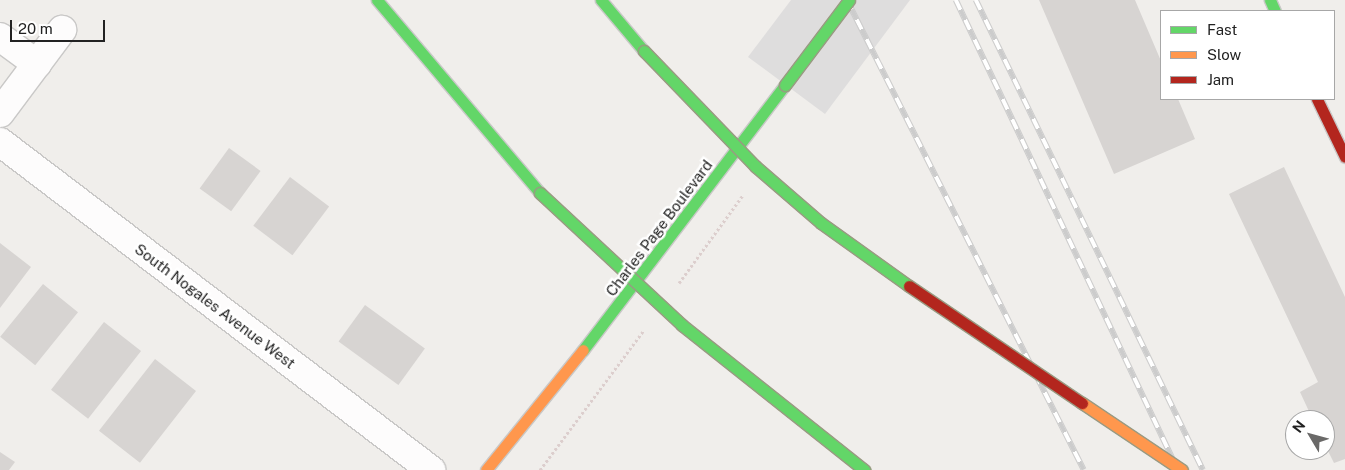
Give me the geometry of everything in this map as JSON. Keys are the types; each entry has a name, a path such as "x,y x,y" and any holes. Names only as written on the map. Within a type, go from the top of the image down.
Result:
{"main road":[{"path":"377,0 540,193 682,325 864,470"},
{"path":"601,0 644,51 754,166 821,222 920,295 1182,470"},
{"name":"Charles Page Boulevard","path":"486,470 597,333 849,0"},
{"path":"1317,100 1345,157"}],"street":[{"path":"0,113 62,30"},
{"path":"0,37 37,64"},
{"name":"South Nogales Avenue West","path":"0,142 430,470"}],"pier":[{"path":"791,0 910,0 825,114 748,57"}],"building":[{"path":"1039,0 1135,0 1160,59 1160,100 1178,100 1195,139 1114,174"},
{"path":"229,148 261,171 231,211 200,188"},
{"path":"1284,167 1345,297 1345,459 1334,463 1332,460 1335,460 1335,410 1308,410 1300,392 1318,382 1229,194"},
{"path":"290,177 329,206 292,255 253,226"},
{"path":"0,243 31,267 0,308"},
{"path":"43,284 78,312 35,365 0,337"},
{"path":"365,305 425,348 398,385 339,341"},
{"path":"104,322 141,351 88,419 51,390"},
{"path":"155,359 196,391 140,463 99,431"},
{"path":"0,452 15,462 9,470 0,470"}],"railway":[{"path":"847,0 1084,470"},
{"path":"956,0 1178,470"},
{"path":"976,0 1203,470"}],"traffic: fast":[{"path":"377,0 540,193"},
{"path":"601,0 644,51"},
{"path":"785,85 849,0"},
{"path":"1270,0 1275,10"},
{"path":"644,51 755,166 821,223 909,286"},
{"path":"583,350 785,85"},
{"path":"540,193 682,325 864,470"}],"traffic: slow":[{"path":"486,470 583,350"},
{"path":"1082,403 1182,470"}],"traffic: jam":[{"path":"1317,100 1345,157"},
{"path":"909,286 1082,403"}]}
